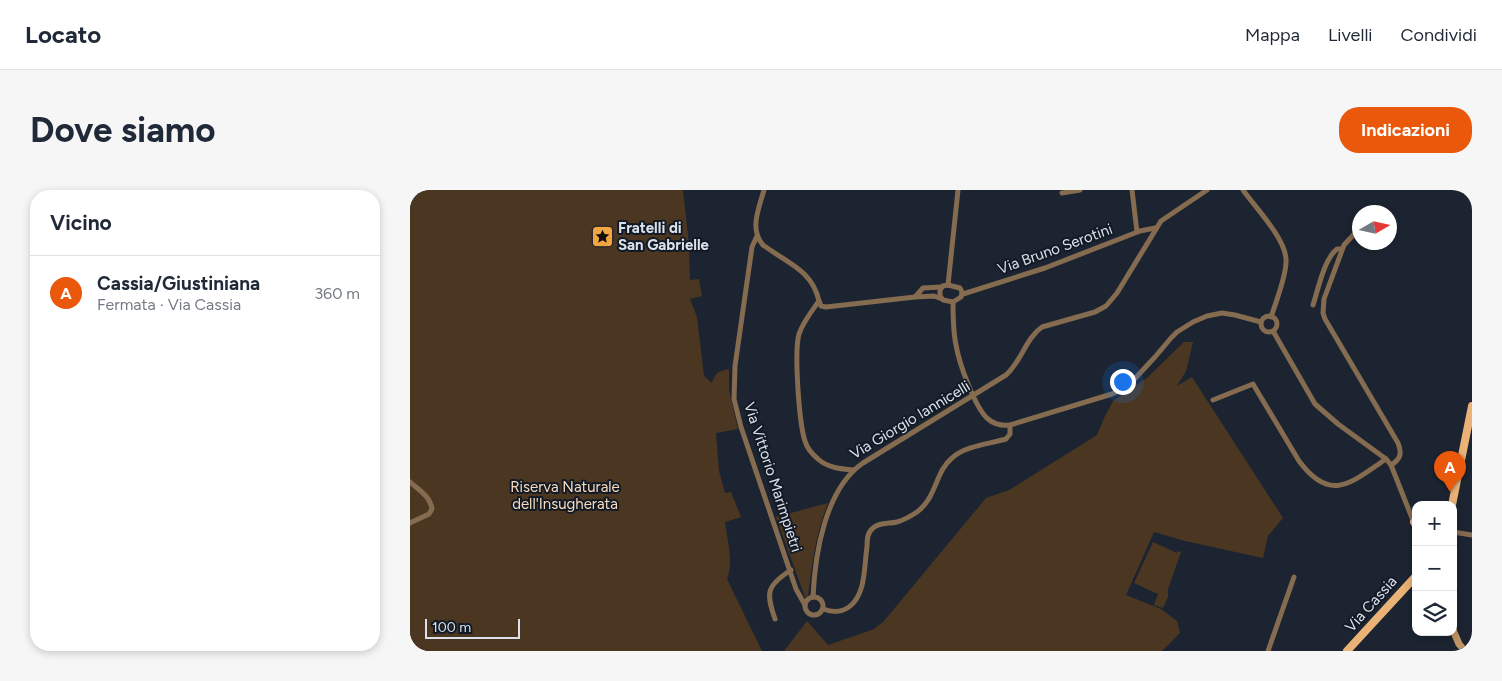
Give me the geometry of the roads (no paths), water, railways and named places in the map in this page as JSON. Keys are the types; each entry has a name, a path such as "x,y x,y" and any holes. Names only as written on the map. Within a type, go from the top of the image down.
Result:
{"main road":[{"path":"1453,501 1472,406"},
{"name":"Via Cassia","path":"1347,651 1412,580"}],"street":[{"path":"764,190 756,224 757,236 763,245 806,274 813,284 818,302 822,306 827,307 915,298 934,296 946,302 953,302 960,298 962,294 958,288 931,286 923,288 915,298"},
{"path":"948,286 958,190"},
{"path":"1062,192 1080,190"},
{"path":"1132,190 1137,232"},
{"name":"Via Giorgio Iannicelli","path":"818,302 803,326 797,345 803,434 809,449 820,461 834,468 854,470 1010,372 1035,333 1042,327 1095,312 1109,304 1117,294 1156,228 1166,216 1207,190"},
{"path":"1243,190 1272,229 1285,252 1286,266 1272,317 1276,323 1274,331 1315,404 1338,424 1386,459 1391,465 1412,518"},
{"name":"Via Bruno Serotini","path":"962,294 1045,268 1137,232 1156,228"},
{"name":"Via Vittorio Marimpietri","path":"757,236 752,245 735,366 734,399 740,427 796,589 805,605"},
{"path":"1352,236 1342,249 1324,299 1323,313 1325,320 1399,446 1399,458 1391,465"},
{"path":"1313,305 1331,254 1337,249 1342,249"},
{"path":"941,287 939,293 942,299"},
{"path":"953,302 957,350 974,396 982,412 989,420 999,425 1010,425 1108,395 1126,387 1135,380 1177,332 1192,322 1207,316 1222,313 1235,314 1261,322"},
{"path":"1272,317 1265,317 1261,322 1261,327 1264,331 1274,331"},
{"path":"1213,400 1253,384 1305,468 1326,485 1335,487 1349,483 1386,459"},
{"path":"823,609 832,612 842,610 852,604 858,597 868,537 872,529 879,524 902,520 917,512 929,500 944,467 953,457 965,450 1006,439 1010,434 1010,425"},
{"path":"813,597 815,562 823,528 835,499 854,470"},
{"path":"410,482 426,496 431,503 432,509 429,514 410,523"},
{"path":"1457,533 1472,535"},
{"path":"775,619 769,602 769,591 775,581 790,570"},
{"path":"1268,651 1294,577"},
{"path":"813,597 821,600 823,609 820,614 814,616 806,611 805,605 808,599 813,597"},
{"path":"1456,636 1465,651"}],"place":[{"name":"Fratelli di San Gabrielle","path":"602,237"},
{"name":"Cassia/Giustiniana","path":"1450,492"}],"park label":[{"name":"Riserva Naturale dell'Insugherata","path":"565,496"}]}
